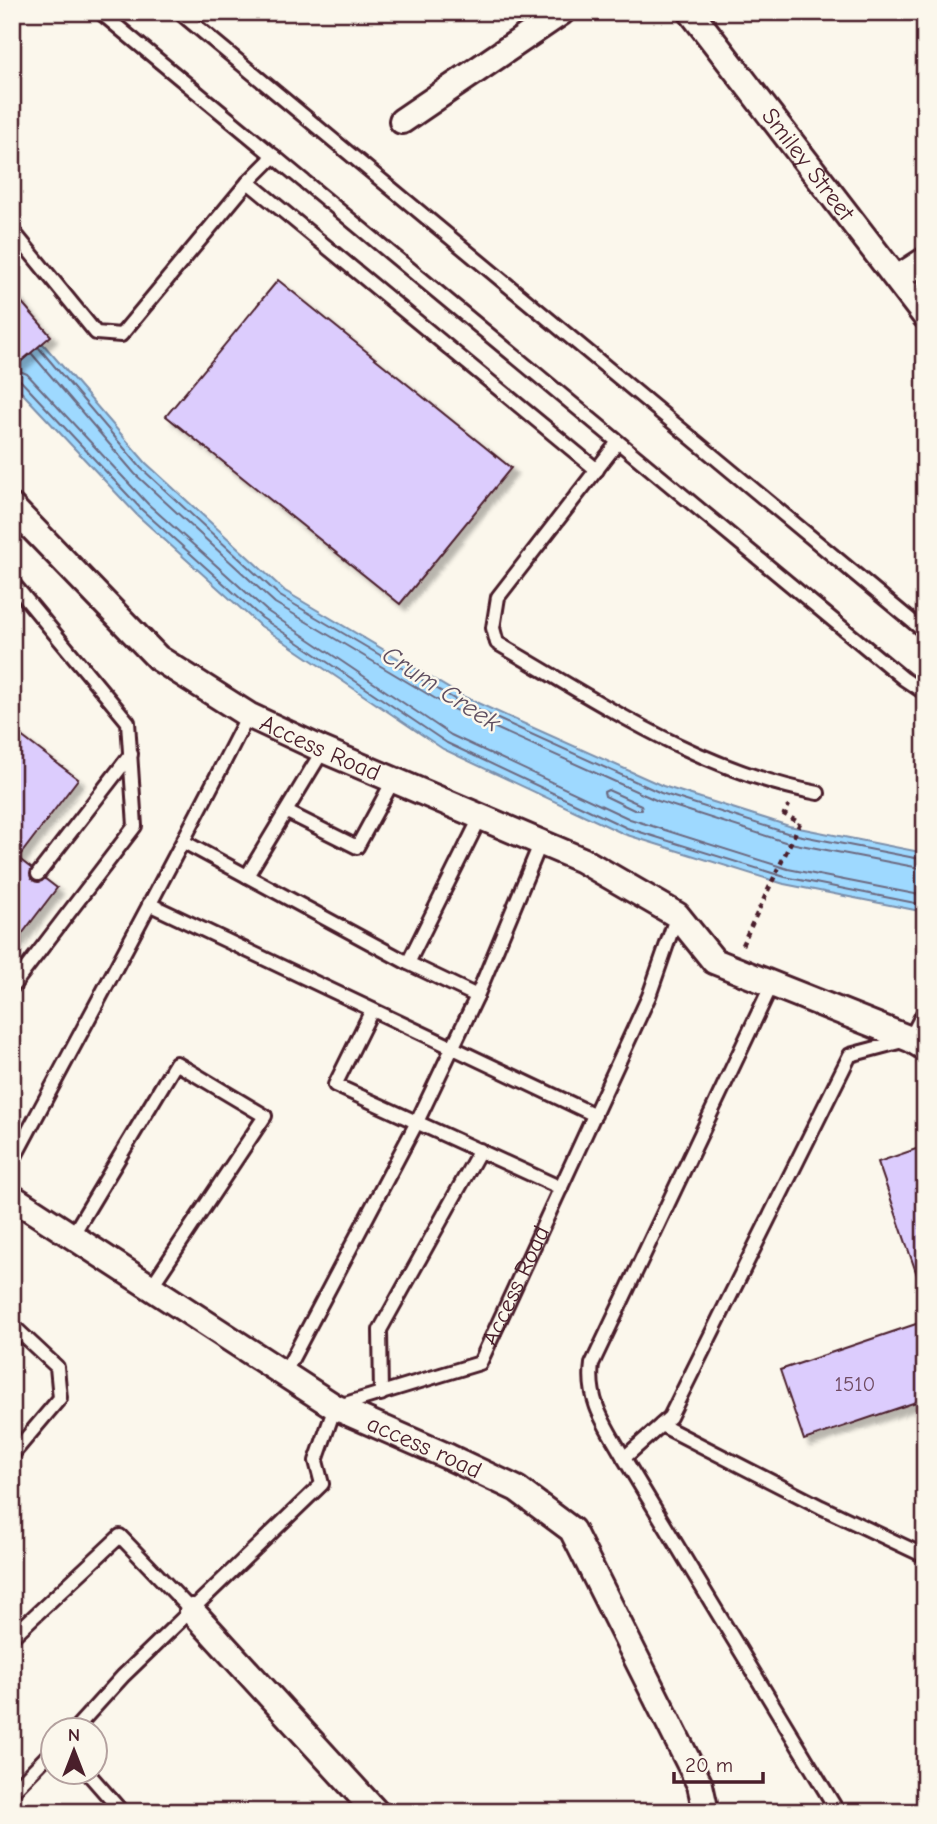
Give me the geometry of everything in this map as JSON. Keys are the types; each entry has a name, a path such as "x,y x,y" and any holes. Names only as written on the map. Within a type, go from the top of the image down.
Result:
{"street":[{"path":"402,121 562,12"},
{"name":"Smiley Street","path":"691,12 925,316"},
{"path":"897,278 925,260"},
{"name":"Access Road","path":"12,507 158,658 248,715 323,750 582,860 677,915 714,961 918,1044"},
{"name":"access road","path":"12,1197 335,1407 517,1489 572,1530 700,1785 706,1812"},
{"path":"192,1611 376,1812"}],"lane":[{"path":"100,12 904,679 925,692"},
{"path":"179,12 925,632"},
{"path":"12,230 96,333 121,335 248,182 274,156"},
{"path":"248,182 597,470"},
{"path":"618,442 498,597 493,628 497,643 655,734 739,772 818,793"},
{"path":"12,582 128,722 135,826 12,987"},
{"path":"12,1162 184,842 248,715"},
{"path":"247,876 323,750"},
{"path":"38,874 131,754"},
{"path":"287,812 356,848 394,779"},
{"path":"408,963 481,816"},
{"path":"184,842 408,963 477,996"},
{"path":"284,1374 417,1122 477,996 541,842"},
{"path":"149,904 594,1115"},
{"name":"Access Road","path":"335,1407 480,1363 649,996 677,915"},
{"path":"772,984 592,1364 589,1384 597,1410 624,1458 838,1812"},
{"path":"372,1010 335,1085 561,1188"},
{"path":"624,1458 670,1417 850,1055 918,1044 925,1010"},
{"path":"72,1236 176,1063 265,1116 151,1287"},
{"path":"381,1394 380,1330 480,1150"},
{"path":"12,1325 57,1367 60,1398 12,1455"},
{"path":"87,1716 123,1676 322,1484 316,1461 335,1407"},
{"path":"661,1425 821,1507 925,1556"},
{"path":"12,1637 120,1536 192,1611"},
{"path":"12,1792 38,1766"},
{"path":"99,1786 122,1812"}],"path":[{"path":"731,967 800,823 793,819"}],"water":[{"name":"Crum Creek","path":"12,308 146,463 285,591 460,695 663,786 789,826 925,853 925,912 784,884 624,834 443,749 258,624 137,515 12,382"}],"building":[{"path":"278,280 511,468 400,604 166,416"},
{"path":"12,291 51,336 12,369"},
{"path":"12,729 78,779 18,858 57,888 12,947"},
{"path":"925,1146 925,1298 878,1162"},
{"path":"925,1321 925,1399 804,1440 780,1370"}]}
